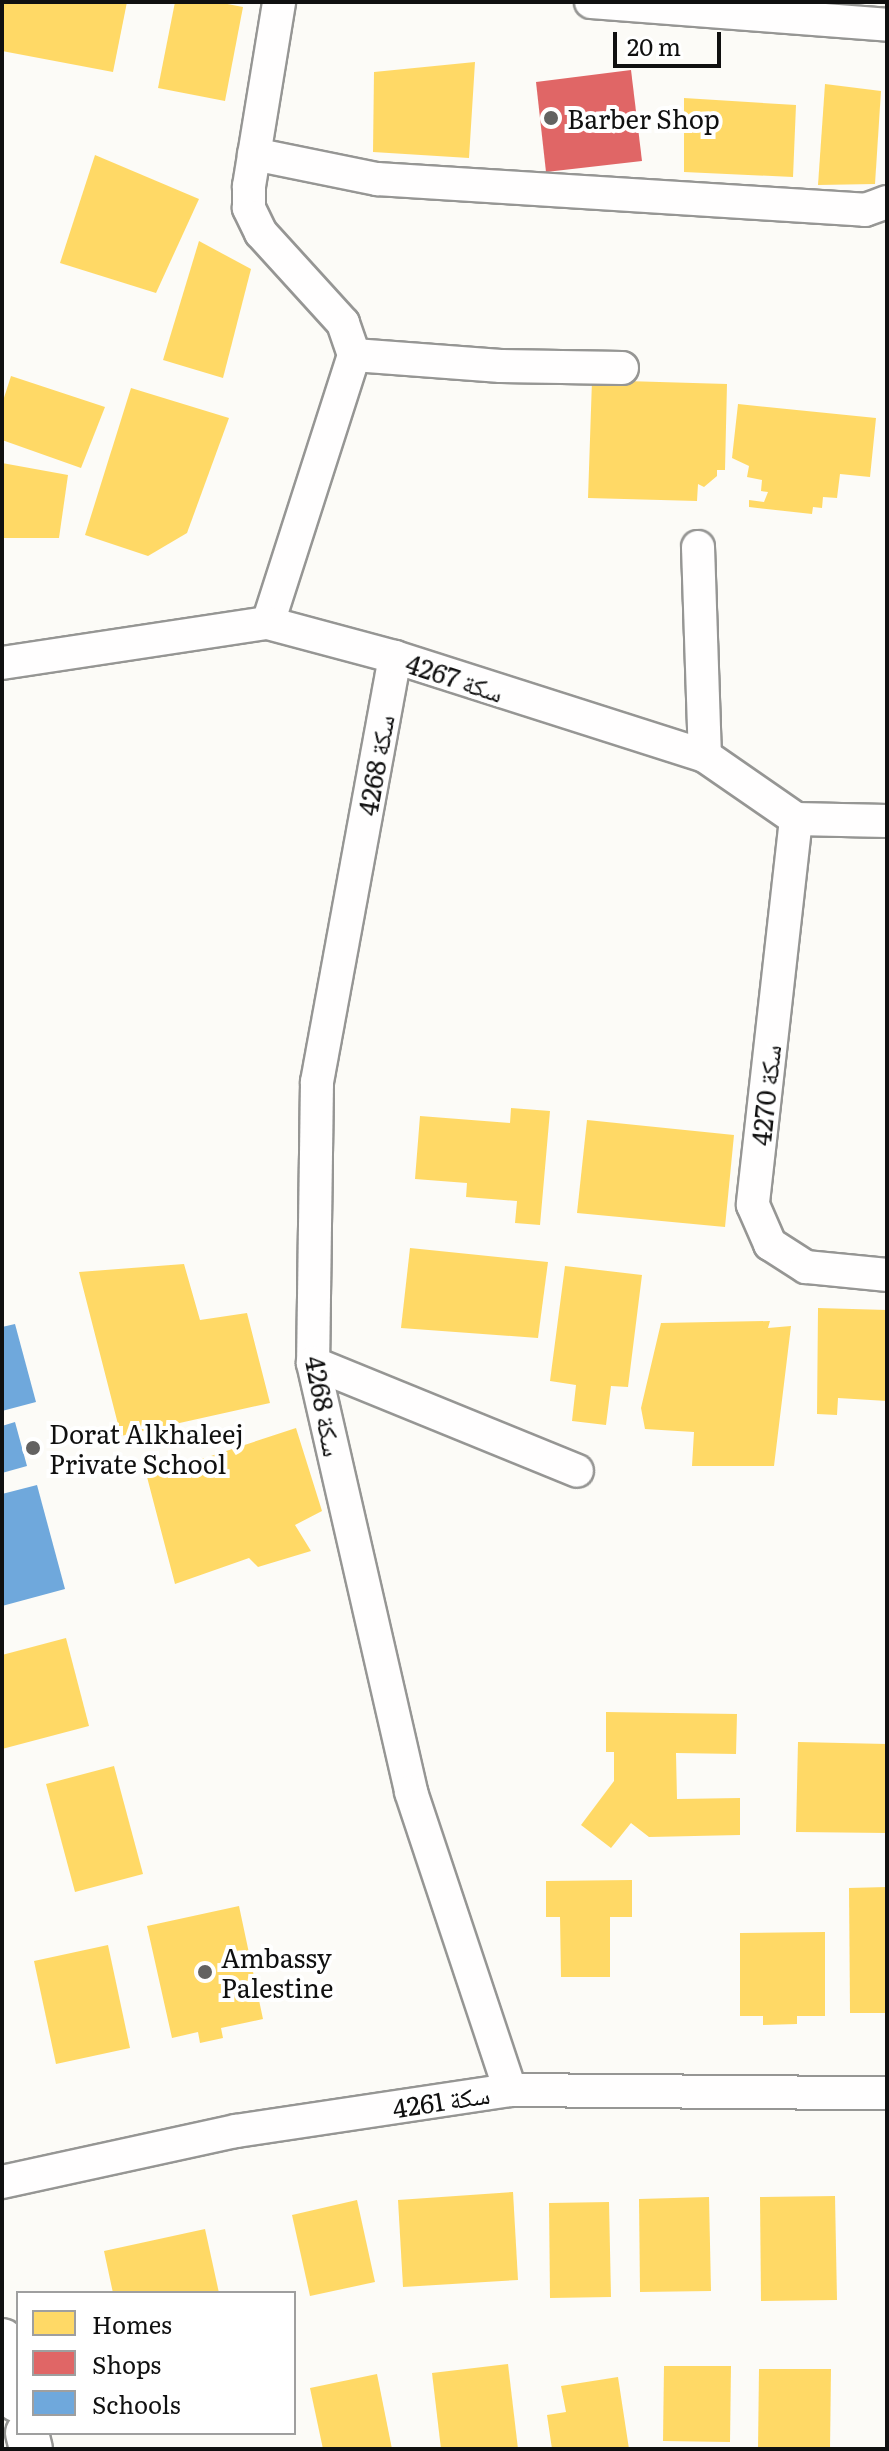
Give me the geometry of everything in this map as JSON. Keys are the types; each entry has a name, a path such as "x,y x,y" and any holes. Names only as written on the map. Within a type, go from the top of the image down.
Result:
{"street":[{"path":"268,623 354,355 343,323 261,233 249,208 254,154 279,2"},
{"path":"591,2 887,25"},
{"path":"254,154 377,179 865,210 887,202"},
{"path":"354,355 501,366 622,368"},
{"path":"698,547 705,756"},
{"name":"سكة 4267","path":"2,663 268,623 395,657 705,756 796,819"},
{"name":"سكة 4268","path":"395,657 317,1082 313,1363 411,1792 510,2090"},
{"path":"796,819 887,821"},
{"name":"سكة 4270","path":"796,819 753,1205 770,1244 806,1267 887,1275"},
{"path":"313,1363 577,1471"},
{"name":"سكة 4261","path":"2,2182 236,2131 510,2090 887,2093"},
{"path":"2,2340 16,2393"}],"building: Homes":[{"path":"2,2 127,2 113,72 2,51"},
{"path":"175,2 217,2 243,7 225,101 158,88"},
{"path":"475,62 469,158 373,152 374,72"},
{"path":"825,84 881,91 875,184 818,185"},
{"path":"684,98 796,105 793,177 684,172"},
{"path":"95,155 199,199 156,293 60,263"},
{"path":"199,241 251,269 223,378 163,360"},
{"path":"11,376 105,407 81,468 2,440 2,404"},
{"path":"592,380 727,384 725,470 717,470 717,476 704,487 698,484 697,501 588,498"},
{"path":"131,388 229,418 187,533 148,556 85,535"},
{"path":"738,404 876,418 870,477 840,474 837,498 823,497 822,508 813,507 812,514 749,507 749,500 764,502 768,492 761,491 762,480 747,477 749,466 732,458"},
{"path":"2,463 68,475 59,538 2,538"},
{"path":"511,1108 550,1111 540,1225 515,1223 517,1201 466,1197 467,1183 415,1179 420,1116 510,1123"},
{"path":"587,1120 734,1135 725,1227 577,1213"},
{"path":"410,1248 548,1262 538,1338 401,1328"},
{"path":"184,1264 200,1320 247,1313 270,1403 121,1436 79,1272"},
{"path":"565,1266 642,1275 628,1387 611,1386 606,1425 572,1421 576,1385 550,1381"},
{"path":"818,1308 887,1310 887,1401 838,1398 837,1415 817,1414"},
{"path":"770,1321 768,1328 791,1326 774,1466 692,1466 694,1432 645,1429 641,1408 661,1323"},
{"path":"296,1428 322,1511 295,1525 311,1551 258,1567 249,1558 175,1584 147,1477"},
{"path":"66,1638 89,1726 2,1749 2,1655"},
{"path":"606,1712 737,1714 736,1754 676,1753 677,1799 740,1798 740,1835 649,1837 631,1823 611,1848 581,1825 614,1781 614,1752 606,1752"},
{"path":"798,1742 887,1744 887,1833 796,1832"},
{"path":"114,1766 143,1874 75,1892 46,1784"},
{"path":"632,1880 632,1917 610,1917 610,1977 561,1977 560,1917 546,1917 546,1881"},
{"path":"887,1887 887,2013 850,2013 849,1888"},
{"name":"Ambassy Palestine","path":"239,1906 263,2019 221,2028 223,2038 200,2043 198,2032 172,2038 147,1926"},
{"path":"825,1932 825,2016 797,2016 797,2024 763,2025 763,2016 740,2016 740,1933"},
{"path":"108,1945 130,2048 56,2064 34,1961"},
{"path":"513,2192 518,2280 403,2287 398,2200"},
{"path":"835,2196 837,2300 761,2301 760,2197"},
{"path":"709,2197 711,2291 640,2292 639,2199"},
{"path":"357,2200 375,2282 310,2296 292,2215"},
{"path":"609,2202 611,2297 550,2298 549,2203"},
{"path":"205,2229 219,2291 113,2291 104,2251"},
{"path":"508,2364 518,2449 441,2449 432,2373"},
{"path":"664,2366 731,2366 730,2442 663,2441"},
{"path":"759,2369 831,2369 830,2449 758,2449"},
{"path":"377,2374 392,2449 323,2449 310,2388"},
{"path":"618,2377 629,2449 552,2449 547,2415 566,2412 561,2386"}],"building: Shops":[{"path":"631,70 642,161 546,172 536,82"}],"building: Schools":[{"path":"15,1324 36,1402 2,1411 2,1327"},
{"path":"15,1422 27,1466 2,1473 2,1426"},
{"path":"37,1485 65,1589 2,1606 2,1494"}],"place":[{"name":"Barber Shop","path":"551,118"},
{"name":"Dorat Alkhaleej Private School","path":"33,1448"},
{"name":"Ambassy Palestine","path":"205,1972"}]}
